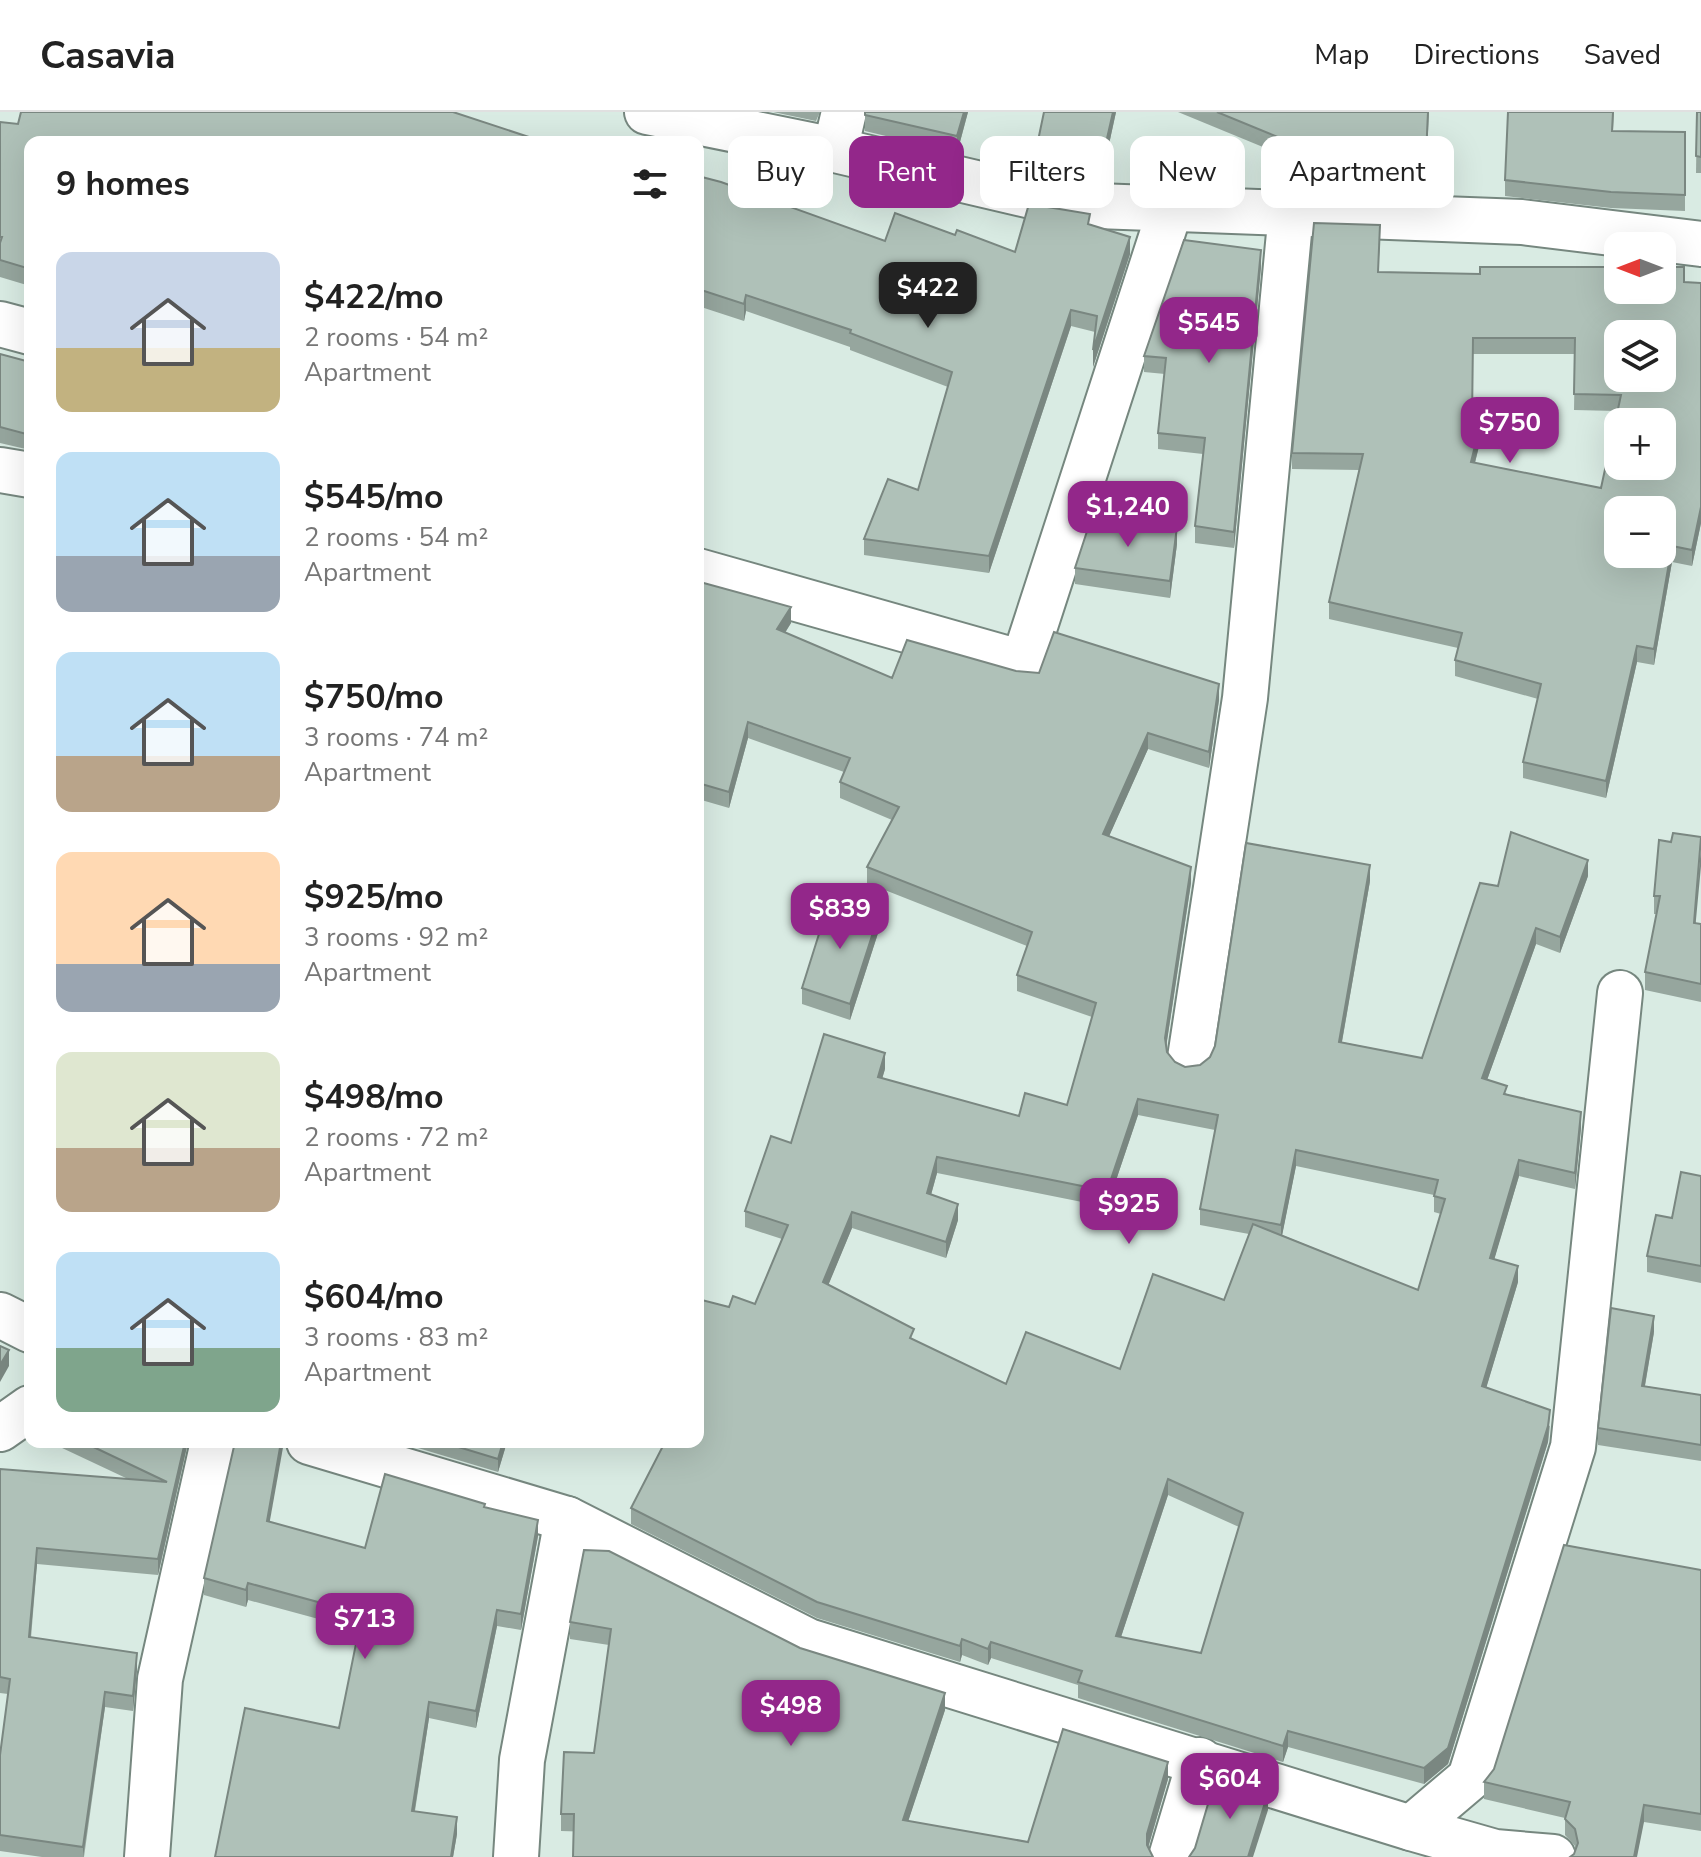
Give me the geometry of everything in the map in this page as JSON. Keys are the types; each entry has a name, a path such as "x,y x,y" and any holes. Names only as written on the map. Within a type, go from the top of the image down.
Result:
{"street":[{"path":"647,112 840,131 1070,205 1522,222 1701,244"},
{"path":"704,573 1023,663 1170,210"},
{"path":"1190,1058 1245,698 1291,212"},
{"path":"0,324 24,330"},
{"path":"0,470 24,474"},
{"path":"1411,1828 1470,1778 1573,1447 1620,993"},
{"path":"0,1315 24,1327"},
{"path":"0,1429 24,1412"},
{"path":"147,1857 160,1679 212,1448"},
{"path":"329,1448 567,1519 808,1641 1200,1760 1411,1828 1495,1852 1553,1857"},
{"path":"516,1857 522,1760 567,1519"},
{"path":"1171,1857 1200,1760"}],"building":[{"path":"21,112 453,112 526,136 24,136 24,267 0,260 0,122 18,124"},
{"path":"865,112 964,112 957,136 865,115"},
{"path":"1044,112 1113,112 1108,136 1039,136"},
{"path":"1217,112 1428,112 1427,136 1275,136"},
{"path":"1508,112 1613,112 1612,131 1685,132 1685,195 1611,192 1505,180"},
{"path":"1697,112 1701,112 1701,157 1696,156"},
{"path":"704,178 728,185 728,208 793,208 885,241 895,213 955,235 957,230 1015,252 1028,208 1053,208 1090,214 1088,224 1130,237 1093,350 1097,316 1071,310 989,556 864,539 888,479 918,490 952,372 850,333 851,330 746,295 744,304 704,291"},
{"path":"1314,223 1380,225 1378,272 1480,274 1480,267 1604,267 1604,304 1676,304 1676,267 1684,267 1684,282 1701,283 1701,507 1692,550 1676,547 1676,496 1604,496 1604,568 1668,568 1654,649 1637,646 1606,781 1523,762 1541,684 1455,660 1462,633 1329,602 1363,454 1292,453","holes":["1473,338 1575,338 1574,394 1621,395 1618,408 1676,408 1676,480 1604,480 1604,474 1601,488 1471,462 1481,422 1472,420"]},
{"path":"1184,240 1261,250 1234,532 1195,526 1205,438 1158,433 1166,358 1144,356"},
{"path":"0,354 24,360 24,433 0,427"},
{"path":"1092,516 1177,527 1170,581 1075,568"},
{"path":"704,583 791,607 777,629 892,678 907,640 1016,671 1039,673 1054,632 1219,684 1209,752 1148,733 1103,834 1191,867 1165,1038 1167,1052 1175,1062 1185,1067 1200,1065 1210,1057 1215,1046 1246,843 1370,865 1339,1042 1422,1058 1480,883 1498,886 1511,832 1588,860 1560,937 1536,928 1482,1078 1507,1086 1504,1094 1581,1112 1575,1173 1519,1160 1490,1258 1518,1266 1482,1386 1550,1410 1548,1426 1448,1748 1424,1768 1288,1731 1283,1746 1078,1682 1082,1671 991,1642 988,1649 962,1639 960,1646 817,1602 631,1508 662,1448 704,1448 704,1301 729,1307 733,1296 755,1304 788,1225 745,1211 771,1136 791,1143 824,1034 885,1053 878,1077 1019,1116 1025,1093 1067,1105 1096,1003 1017,975 1032,932 867,867 899,807 840,782 850,758 748,722 729,792 704,785","holes":["1138,1099 1218,1115 1200,1209 1281,1225 1296,1150 1438,1180 1434,1196 1445,1199 1418,1290 1253,1224 1224,1300 1153,1274 1120,1369 1026,1332 1006,1384 910,1338 914,1329 823,1282 852,1212 946,1242 958,1204 927,1193 937,1157 1107,1191","1168,1479 1243,1513 1201,1653 1116,1636"]},
{"path":"1673,833 1701,837 1694,923 1701,924 1701,984 1645,972 1660,896 1654,896 1659,840 1671,842"},
{"path":"830,899 879,914 850,1004 802,988"},
{"path":"1681,1172 1701,1176 1701,1266 1647,1256 1656,1215 1672,1218"},
{"path":"1611,1308 1654,1316 1642,1386 1701,1395 1701,1445 1598,1428"},
{"path":"0,1346 9,1350 0,1365"},
{"path":"96,1448 184,1448 158,1559 37,1548 29,1637 137,1653 133,1696 105,1692 83,1847 0,1835 0,1755 10,1679 0,1677 0,1469 167,1482"},
{"path":"234,1448 280,1448 267,1521 365,1548 385,1474 485,1504 484,1507 538,1520 521,1614 497,1610 476,1711 429,1702 412,1811 457,1817 451,1857 215,1857 245,1708 339,1728 362,1614 248,1583 246,1590 204,1578"},
{"path":"462,1448 501,1448 498,1459"},
{"path":"1564,1545 1701,1570 1701,1814 1644,1805 1634,1857 1570,1857 1578,1843 1575,1829 1565,1819 1570,1802 1484,1782 1494,1769"},
{"path":"584,1550 609,1551 800,1648 945,1693 903,1820 1028,1842 1063,1729 1168,1762 1147,1834 1147,1845 1153,1857 573,1857 574,1814 561,1814 564,1752 594,1753 611,1629 570,1622"},
{"path":"1216,1777 1268,1793 1248,1857 1189,1857 1195,1848"}]}
